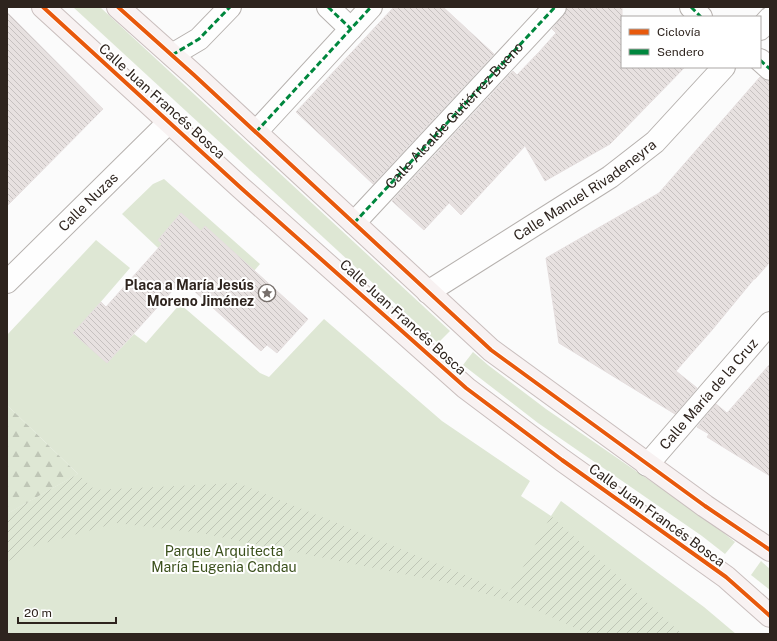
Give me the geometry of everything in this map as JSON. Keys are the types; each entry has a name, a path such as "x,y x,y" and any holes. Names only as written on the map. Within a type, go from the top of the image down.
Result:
{"main road":[{"name":"Calle Juan Francés Bosca","path":"43,7 466,388 562,460 726,577 770,616"},
{"path":"118,7 256,132 491,350 647,465 770,550"}],"street":[{"path":"172,55 200,40 230,7"},
{"path":"328,7 351,29"},
{"path":"256,132 371,7"},
{"name":"Calle Alcalde Gutiérrez Bueno","path":"354,223 554,7"},
{"path":"691,7 700,16"},
{"path":"761,28 770,18"},
{"path":"761,61 770,69"},
{"name":"Calle Manuel Rivadeneyra","path":"428,292 610,177 655,142 723,68"},
{"name":"Calle Nuzas","path":"7,282 169,122"},
{"name":"Calle María de la Cruz","path":"647,465 770,323"}],"green space":[{"path":"73,7 100,7 450,331 438,343"},
{"path":"164,179 260,264 254,271 201,231 181,213 158,240 177,258 173,262 122,214 153,184"},
{"name":"Parque Arquitecta María Eugenia Candau","path":"96,240 130,268 74,333 107,363 134,334 146,343 180,304 260,373 269,377 324,319 442,421 530,481 521,496 551,516 561,501 704,607 736,634 7,634 7,514 78,474 7,405 7,335"},
{"path":"473,352 546,409 710,522 735,542 725,554 702,536 538,423 463,365"},
{"path":"7,405 78,474 7,514"},
{"path":"78,474 95,490 238,483 509,593 551,516 682,634 589,634 527,606 453,584 201,533 116,523 34,546 7,562 7,514"},
{"path":"761,561 770,569 770,590 751,575"}],"building":[{"path":"394,7 443,7 494,54 373,184 296,112"},
{"path":"567,7 622,7 621,68 684,68 610,144 545,181 525,146 461,215 449,203 424,230 392,201 513,71 517,75 540,51 556,33 552,29 564,15"},
{"path":"7,12 103,109 7,206"},
{"path":"760,77 770,81 770,262 676,371 697,388 675,414 559,343 546,258 659,193"},
{"path":"181,213 201,231 205,226 308,319 277,353 267,345 261,351 182,280 107,363 73,333 101,302 106,307 162,244 158,240"},
{"path":"770,364 770,476 707,437 709,434 697,427 716,404 727,413"}],"marked path":[{"path":"172,55 199,39 230,7"},
{"path":"328,7 351,29"},
{"path":"256,132 371,7"},
{"path":"354,223 555,7"},
{"path":"691,7 700,16"},
{"path":"761,61 770,69"}],"cycle path":[{"path":"43,7 241,188 466,388 562,460 726,577 770,616"},
{"path":"118,7 194,75 491,350 705,506 770,550"}],"place":[{"name":"Placa a María Jesús Moreno Jiménez","path":"267,293"}]}
